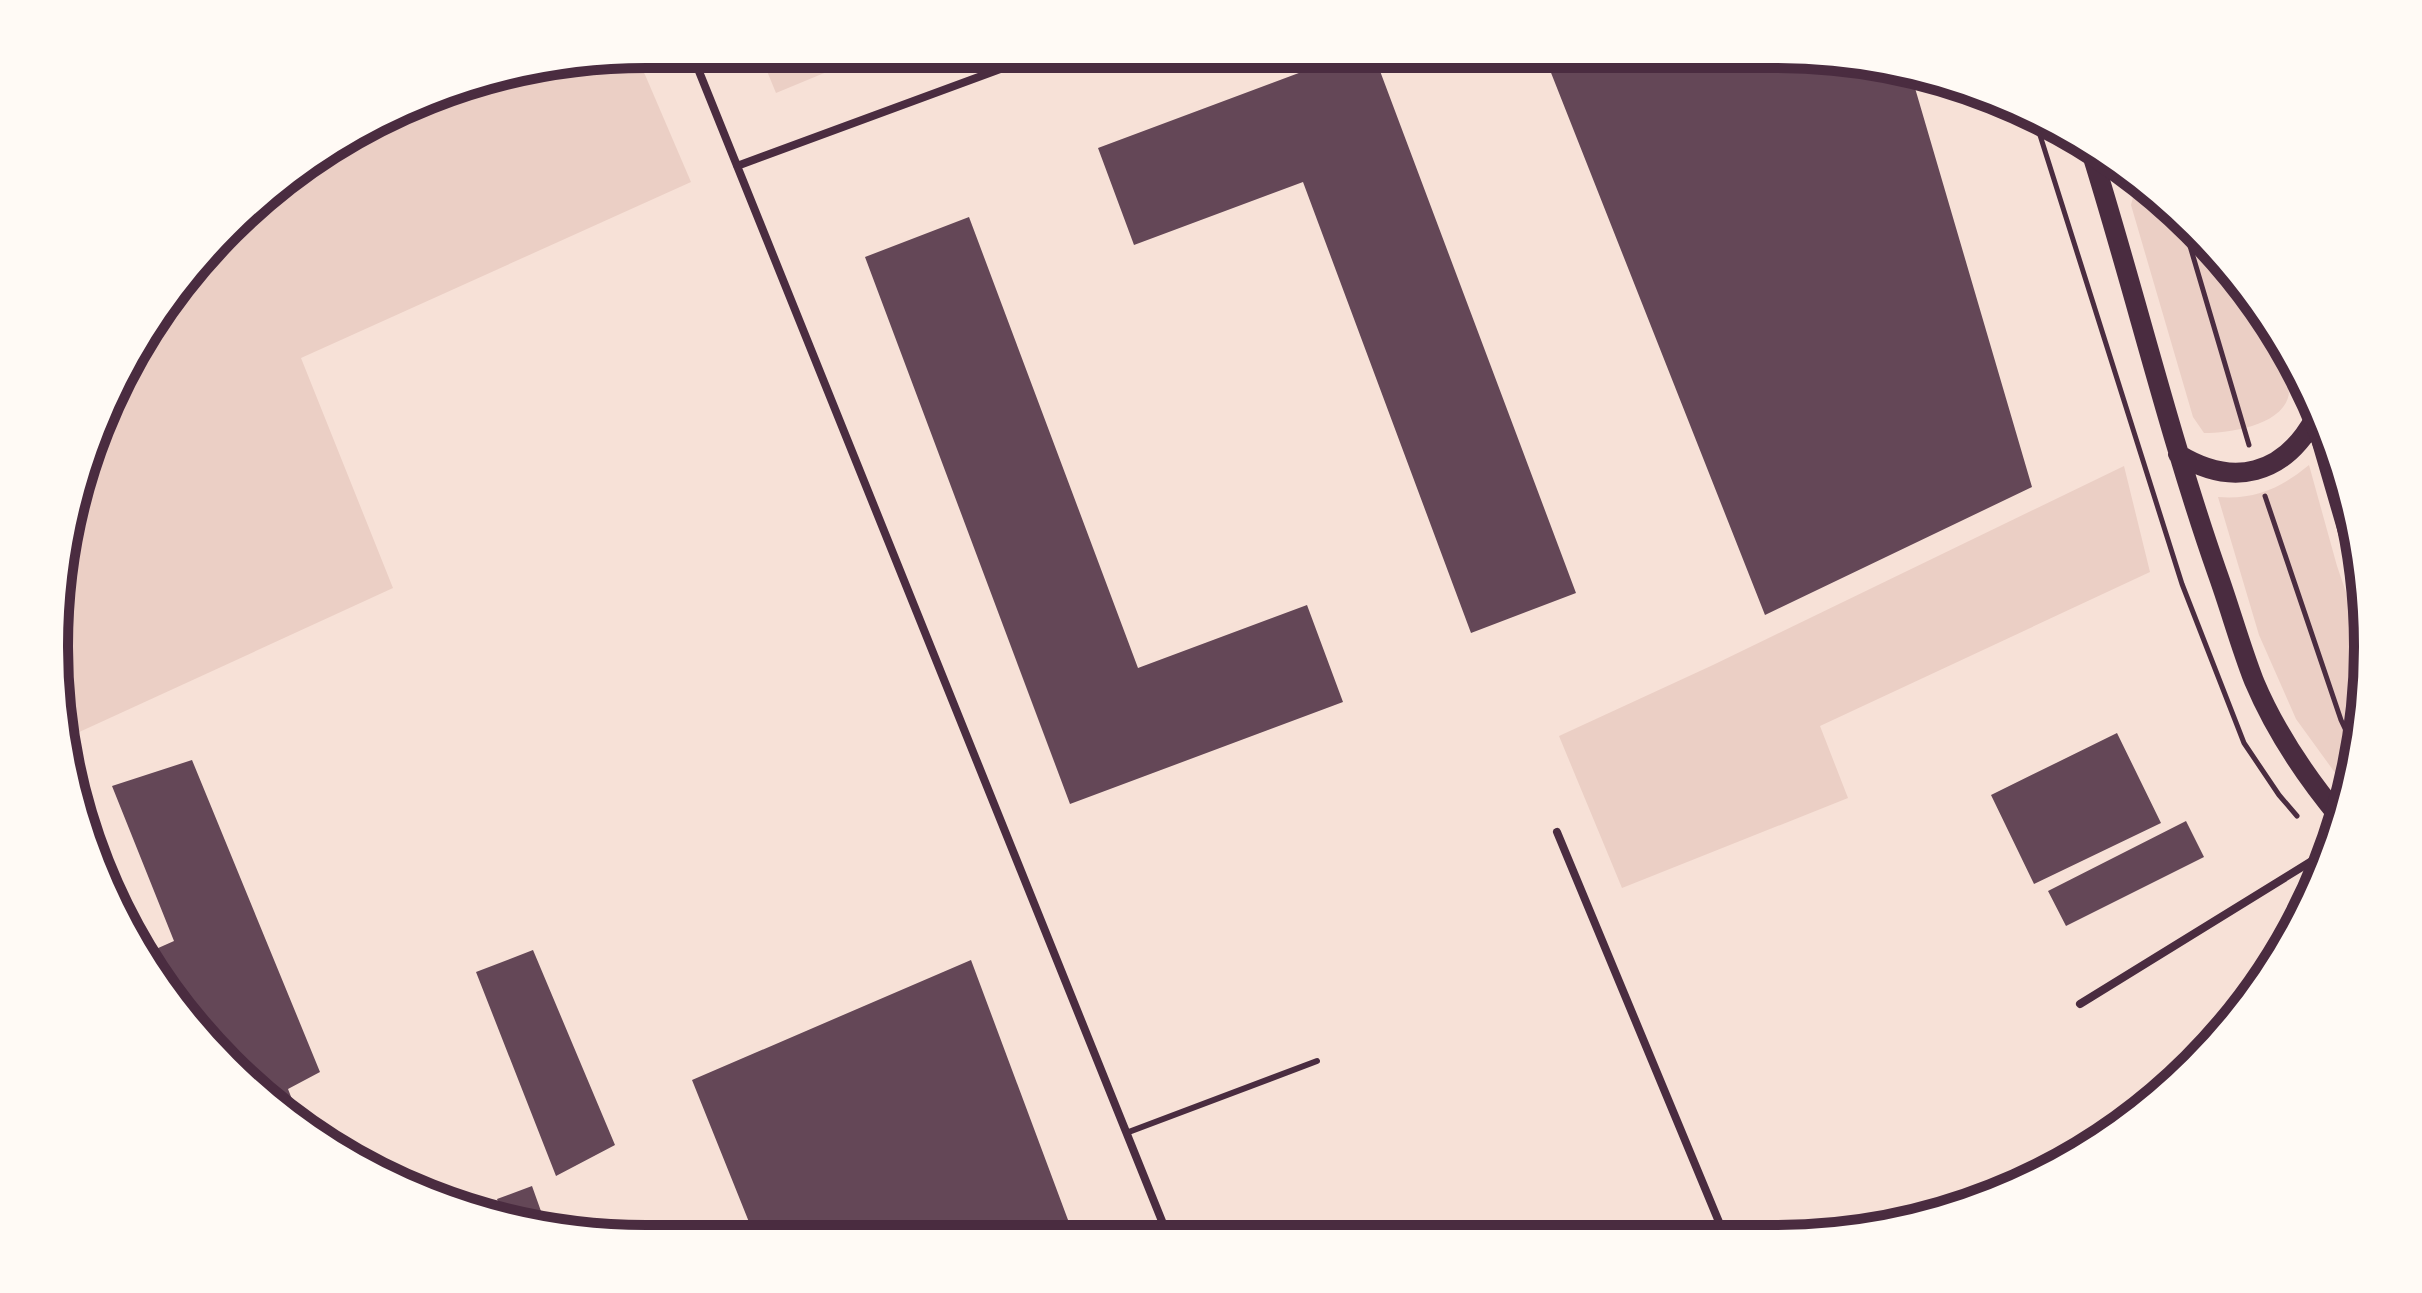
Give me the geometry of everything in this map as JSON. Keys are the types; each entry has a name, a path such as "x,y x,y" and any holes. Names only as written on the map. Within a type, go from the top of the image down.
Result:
{"main road":[{"path":"2100,167 2178,454 2255,682 2287,746 2331,807"},
{"path":"2178,454 2195,465 2214,471 2234,474 2256,470 2273,464 2290,452 2310,426"}],"street":[{"path":"698,68 1164,1225"},
{"path":"737,166 1003,68"},
{"path":"1557,832 1720,1225"},
{"path":"2080,1004 2313,860"}],"lane":[{"path":"1126,1133 1317,1061"}],"shaded area":[{"path":"642,68 691,182 301,358 393,588 75,734 69,684 69,609 79,534 88,497 112,425 146,357 165,325 212,265 265,212 325,165 425,112 534,79 609,69"},
{"path":"766,68 836,68 776,93"},
{"path":"2134,193 2185,237 2257,325 2282,369 2289,393 2278,413 2241,429 2204,433 2193,417 2131,205"},
{"path":"2309,465 2353,613 2353,684 2338,778 2296,719 2259,635 2218,497 2256,494 2288,480"},
{"path":"2124,466 2150,572 1820,726 1848,798 1622,888 1559,736"}],"building":[{"path":"1312,68 1379,68 1576,593 1471,633 1303,182 1134,245 1098,148"},
{"path":"1549,68 1813,69 1914,85 2032,487 1765,615"},
{"path":"969,217 1138,668 1307,605 1343,702 1070,804 865,257"},
{"path":"2117,733 2161,823 2034,884 1991,795"},
{"path":"192,760 320,1072 288,1089 294,1105 237,1056 188,999 154,950 174,941 112,786"},
{"path":"2186,821 2204,857 2066,926 2048,891"},
{"path":"533,950 615,1145 556,1176 476,972"},
{"path":"971,960 1070,1225 750,1225 692,1080"},
{"path":"532,1186 542,1215 499,1206 497,1199"}]}
